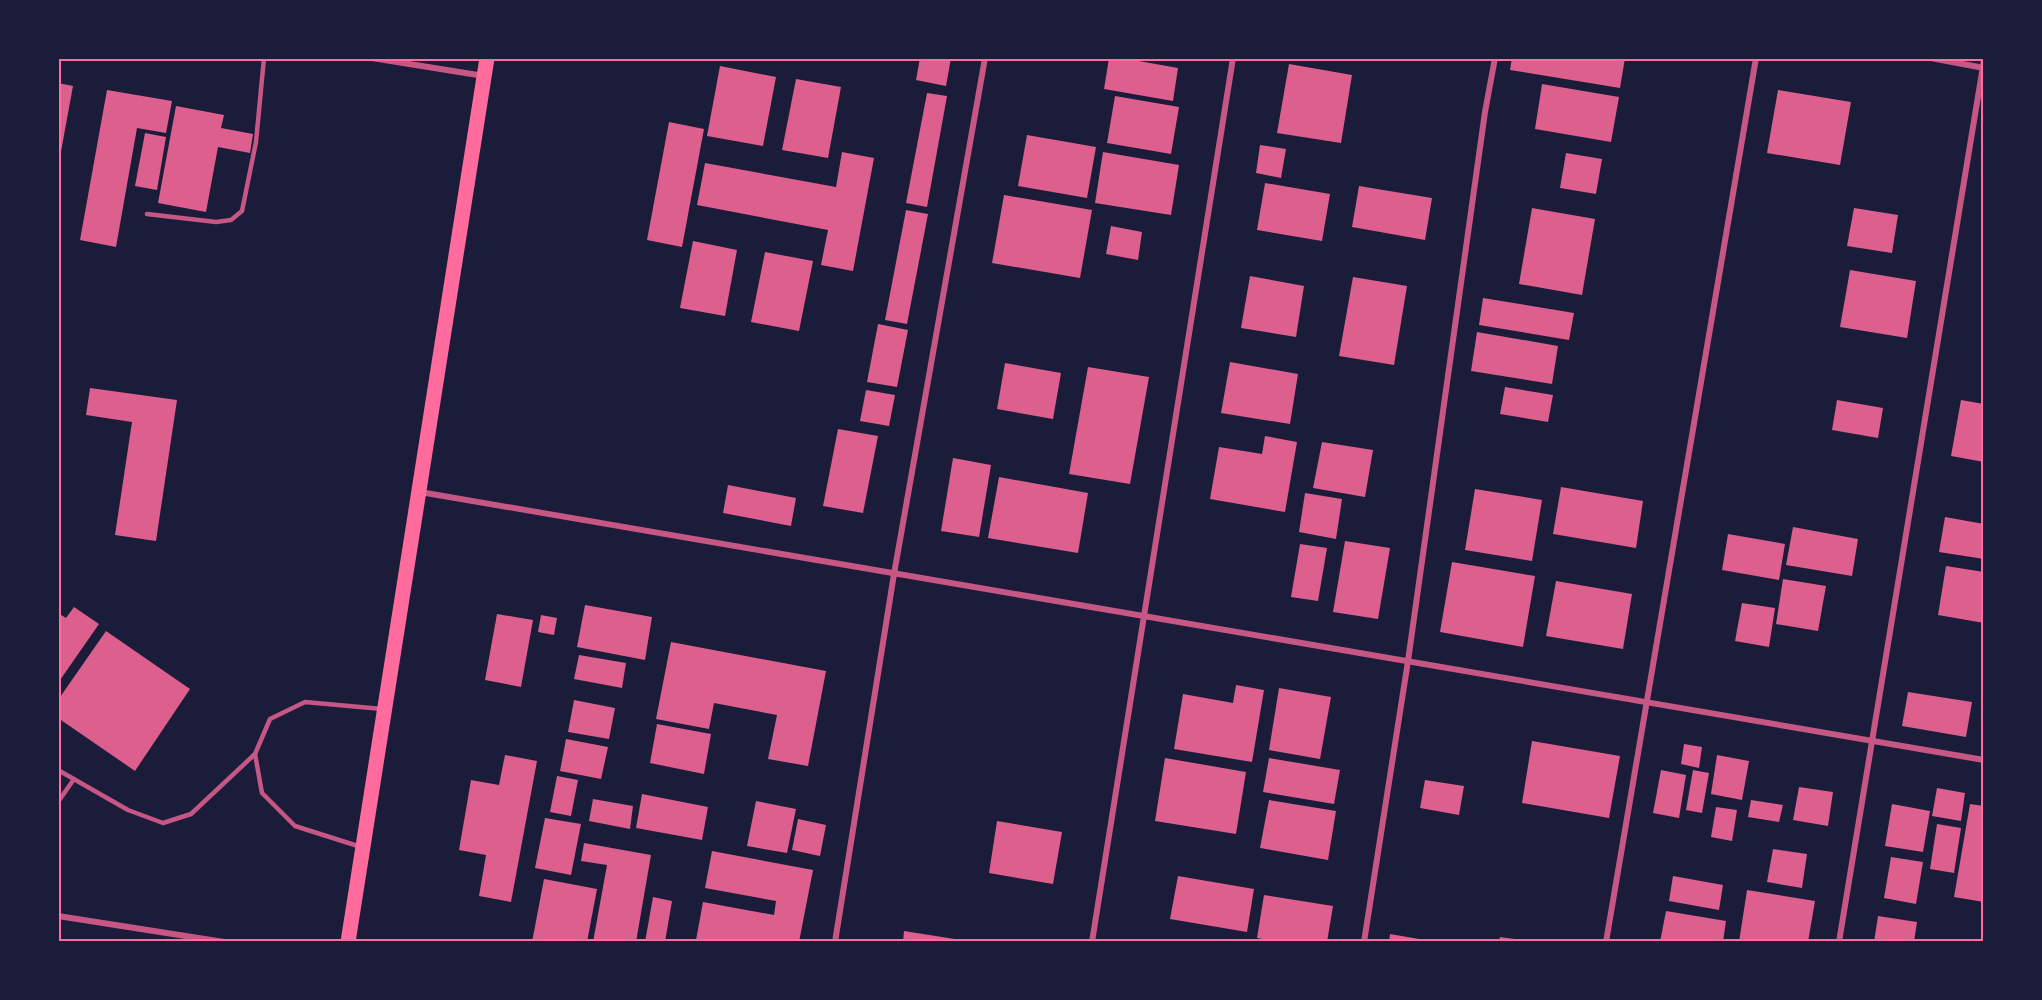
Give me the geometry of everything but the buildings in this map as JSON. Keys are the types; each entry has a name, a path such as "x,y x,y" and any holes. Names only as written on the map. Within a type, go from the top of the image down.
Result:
{"main road":[{"path":"348,942 487,58"}],"street":[{"path":"372,58 485,76"},
{"path":"835,942 894,574 985,58"},
{"path":"1092,942 1233,58"},
{"path":"1364,942 1408,661 1485,112 1495,58"},
{"path":"1606,942 1756,58"},
{"path":"1931,58 1983,68"},
{"path":"1839,942 1983,60"},
{"path":"419,492 1983,760"},
{"path":"58,916 224,942"}],"lane":[{"path":"147,214 216,222 231,220 242,211 256,142 264,58"},
{"path":"58,770 128,810 163,823 191,814 255,754 270,719 305,702 385,709"},
{"path":"255,754 262,793 295,826 363,848"},
{"path":"58,802 74,779"}]}
